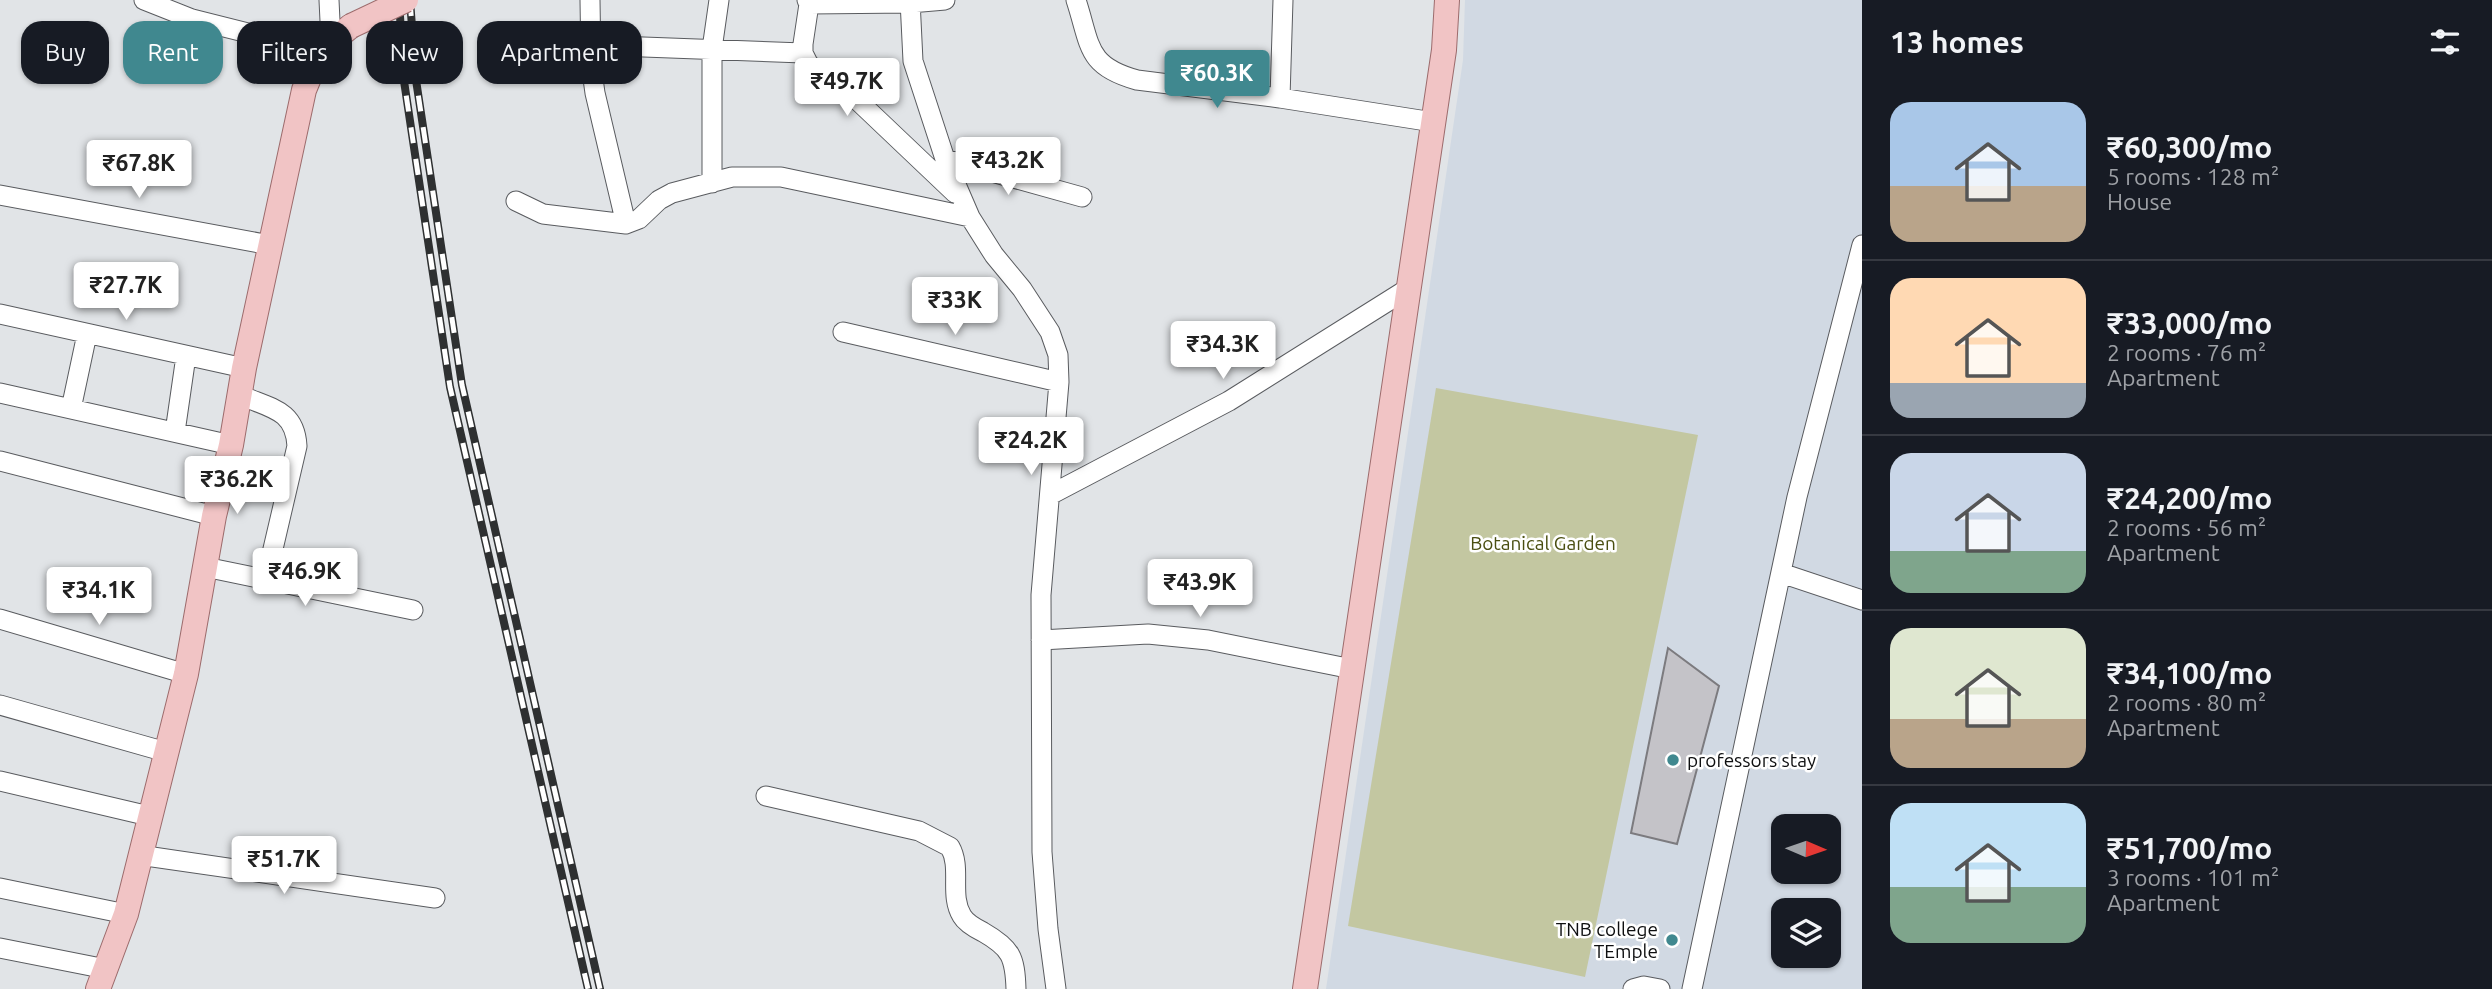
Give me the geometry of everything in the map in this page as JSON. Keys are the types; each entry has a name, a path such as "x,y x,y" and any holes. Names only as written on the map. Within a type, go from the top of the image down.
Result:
{"main road":[{"path":"352,26 406,0"},
{"path":"1305,989 1444,50 1447,0"},
{"path":"102,979 125,914 186,674 244,368 307,84"}],"street":[{"path":"144,0 237,23"},
{"path":"328,21 329,0"},
{"path":"590,0 590,21"},
{"path":"712,183 712,50 719,0"},
{"path":"945,0 808,2 803,53 809,65 835,79 966,209"},
{"path":"1076,0 1092,51 1101,65 1115,74 1137,80 1280,98 1433,122"},
{"path":"1280,98 1283,0"},
{"path":"910,1 913,61 945,159 966,209 994,255 1022,289 1050,332 1058,355 1059,382 1041,595 1042,852 1056,989"},
{"path":"642,47 803,53"},
{"path":"594,84 626,224"},
{"path":"945,159 1082,197"},
{"path":"516,201 543,215 626,224 639,219 659,200 672,193 732,177 781,177 966,209"},
{"path":"0,195 270,245"},
{"path":"1692,989 1797,497 1862,245"},
{"path":"1049,495 1229,401 1409,288"},
{"path":"0,314 244,368"},
{"path":"843,331 1059,382"},
{"path":"71,409 87,334"},
{"path":"175,432 186,356"},
{"path":"0,393 231,445"},
{"path":"240,395 289,418 297,431 298,446 266,579"},
{"path":"0,461 214,516"},
{"path":"205,567 413,610"},
{"path":"1781,573 1862,600"},
{"path":"0,619 186,674"},
{"path":"1041,640 1148,634 1209,639 1352,669"},
{"path":"0,705 166,752"},
{"path":"0,781 149,816"},
{"path":"766,796 919,831 950,847 956,864 957,906 963,919 1007,948 1014,965 1016,989"},
{"path":"139,855 435,898"},
{"path":"0,888 125,914"},
{"path":"0,948 102,979"},
{"path":"1633,989 1644,986 1660,989"}],"shaded area":[{"path":"1465,0 1862,0 1862,989 1326,989 1463,60"}],"green space":[{"name":"Botanical Garden","path":"1436,388 1698,435 1585,977 1348,926"}],"building":[{"name":"professors stay","path":"1668,648 1719,686 1677,844 1631,833"}],"railway":[{"path":"399,0 404,81 450,387 588,989"},
{"path":"410,0 416,80 462,385 600,989"}],"place":[{"name":"professors stay","path":"1673,760"},
{"name":"TNB college TEmple","path":"1672,940"}]}
